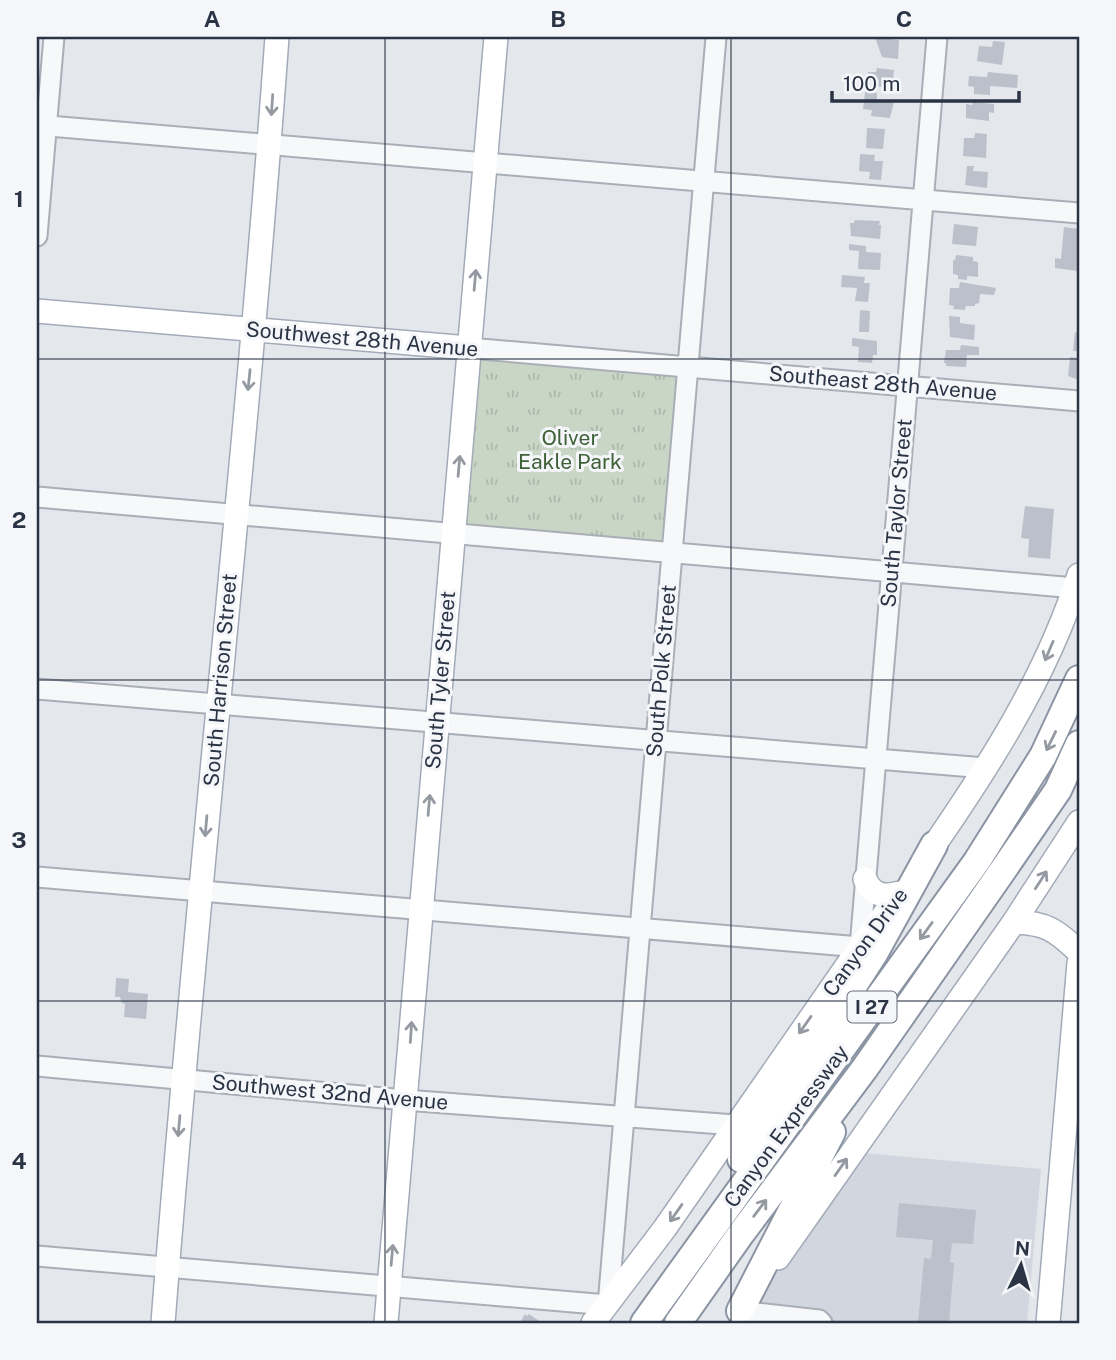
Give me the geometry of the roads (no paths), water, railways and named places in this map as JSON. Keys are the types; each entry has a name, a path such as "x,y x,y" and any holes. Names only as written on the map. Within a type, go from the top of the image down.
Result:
{"highway":[{"name":"Canyon Expressway","path":"644,1323 977,861 1043,756 1079,679"},
{"name":"Canyon Expressway","path":"678,1323 865,1068 1001,873 1058,789 1079,744"},
{"path":"1001,873 1079,784"},
{"path":"664,1295 704,1214 789,1088 874,954 934,845"},
{"path":"736,1317 865,1068"}],"main road":[{"name":"South Harrison Street","path":"163,1323 217,704 254,330 277,37"},
{"name":"South Tyler Street","path":"386,1323 496,37"},
{"name":"Southwest 28th Avenue","path":"37,311 469,348"},
{"name":"Canyon Drive","path":"593,1323 665,1228 859,947 934,845 985,768 1035,685 1077,581"},
{"path":"736,1317 1014,922 1079,822"},
{"path":"865,879 868,887 882,896 900,893"},
{"path":"1014,922 1044,925 1063,936 1079,952"},
{"path":"1048,1323 1071,1158 1079,963"}],"street":[{"path":"37,236 41,126 54,37"},
{"name":"South Polk Street","path":"608,1305 716,37"},
{"name":"South Taylor Street","path":"859,947 937,37"},
{"path":"41,126 1079,213"},
{"name":"Southwest 28th Avenue","path":"469,348 687,366"},
{"name":"Southeast 28th Avenue","path":"687,366 1079,401"},
{"path":"37,497 891,571 1077,581"},
{"path":"37,688 985,768"},
{"path":"37,877 859,947"},
{"name":"Southwest 32nd Avenue","path":"37,1066 405,1100 735,1125"},
{"path":"37,1256 608,1305"},
{"path":"736,1317 819,1320 822,1323"}],"park label":[{"name":"Oliver Eakle Park","path":"570,449"}]}
